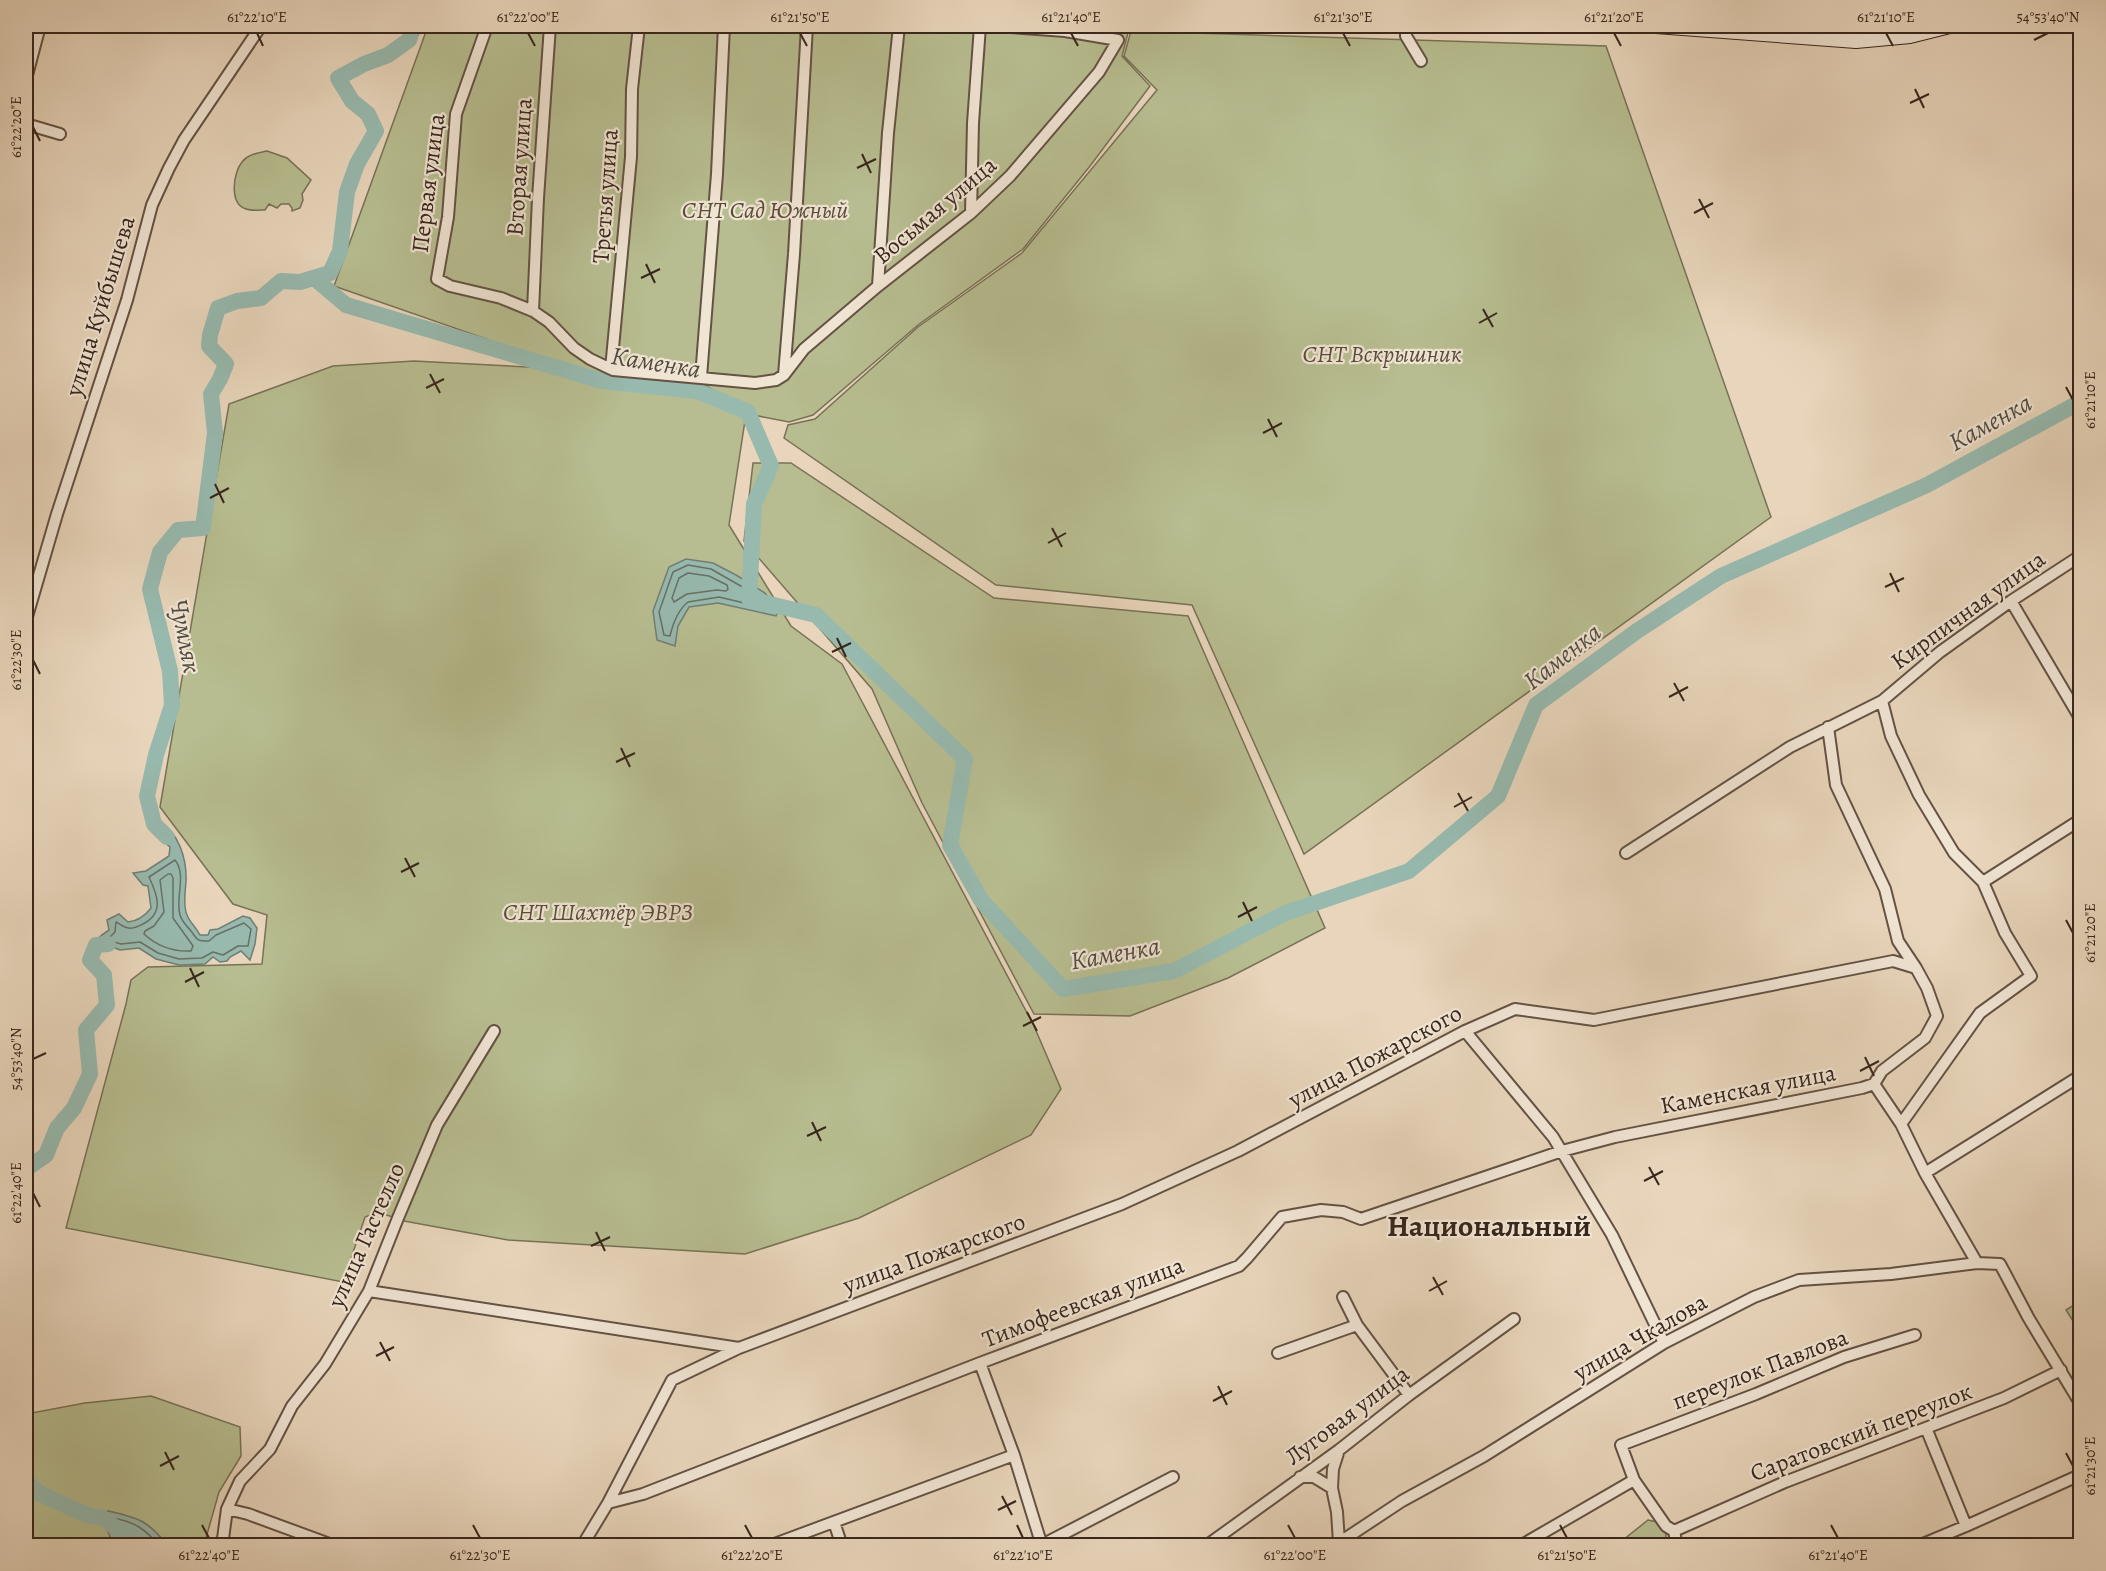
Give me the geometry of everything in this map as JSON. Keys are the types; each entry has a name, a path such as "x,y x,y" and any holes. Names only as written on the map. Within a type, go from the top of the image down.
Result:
{"main road":[{"path":"1656,26 1856,40 1910,36 1950,26"}],"street":[{"path":"26,79 40,26"},
{"name":"улица Куйбышева","path":"26,620 57,514 127,300 152,206 184,140 261,26"},
{"name":"Первая улица","path":"487,26 456,114 448,217 436,279 450,286 501,298 533,311"},
{"name":"Вторая улица","path":"533,311 550,26"},
{"name":"Третья улица","path":"611,369 631,157 632,88 639,26"},
{"path":"701,377 717,174 724,26"},
{"path":"533,311 549,322 574,348 611,369 755,383 776,381 784,375 794,254 807,26"},
{"path":"878,286 888,133 899,26"},
{"path":"971,213 973,123 980,26"},
{"name":"Восьмая улица","path":"784,375 804,349 878,286 971,213 1010,176 1099,72 1118,40 1065,31 996,26"},
{"path":"1406,26 1406,36 1421,61"},
{"path":"26,124 60,134"},
{"name":"Кирпичная улица","path":"1626,853 1790,747 1882,700 1940,652 2011,601 2080,556"},
{"path":"2011,601 2080,718"},
{"path":"1882,700 1891,736 1919,795 1954,853 1983,882 2005,933 2031,976 1980,1013 1901,1124"},
{"path":"1828,727 1836,785 1885,889 1898,941 1927,988 1937,1016 1925,1038 1882,1071 1874,1084 1901,1124 1925,1173 1977,1263"},
{"path":"1983,882 2080,820"},
{"name":"улица Пожарского","path":"582,1545 608,1503 672,1380 739,1348 1122,1204 1238,1151 1465,1031 1515,1009 1594,1020 1893,961 1916,968"},
{"name":"улица Гастелло","path":"222,1545 227,1509 240,1481 270,1449 292,1406 325,1364 369,1291 437,1125 494,1031"},
{"path":"1465,1031 1553,1137 1562,1151 1612,1235 1664,1343"},
{"path":"1925,1173 2080,1076"},
{"name":"Каменская улица","path":"1562,1151 1614,1137 1874,1084"},
{"name":"Тимофеевская улица","path":"608,1503 642,1494 1239,1266 1282,1217 1321,1210 1342,1212 1361,1219 1562,1151"},
{"name":"улица Чкалова","path":"1336,1544 1402,1501 1484,1456 1664,1343 1754,1297 1799,1281 1891,1274 1977,1263 2000,1264 2028,1317 2061,1370"},
{"name":"улица Пожарского","path":"369,1291 739,1348"},
{"path":"1343,1297 1357,1325 1409,1395"},
{"name":"Луговая улица","path":"1206,1545 1339,1450 1409,1395 1514,1319"},
{"path":"1278,1353 1357,1325"},
{"name":"переулок Павлова","path":"1634,1480 1621,1445 1756,1394 1844,1357 1915,1335"},
{"path":"980,1363 1014,1455 1041,1545 1173,1477"},
{"path":"2061,1370 2080,1403"},
{"name":"Саратовский переулок","path":"1674,1531 1785,1482 2004,1398 2061,1370"},
{"path":"1926,1428 1966,1526"},
{"path":"1336,1544 1338,1512 1332,1488 1333,1469 1339,1450"},
{"path":"769,1545 1014,1455"},
{"path":"1918,1545 2080,1475"},
{"path":"1300,1477 1314,1478 1332,1488"},
{"path":"1520,1545 1634,1480 1666,1526 1674,1531 1677,1545"},
{"path":"227,1509 248,1514 335,1545"},
{"path":"834,1522 842,1545"}],"green space":[{"name":"СНТ Сад Южный","path":"428,26 1055,26 1128,33 1122,56 1150,86 1090,166 1023,249 918,325 813,415 789,422 753,415 705,385 578,371 334,286"},
{"name":"СНТ Вскрышник","path":"1131,31 1606,46 1771,517 1304,854 1192,605 996,585 784,438 788,425 815,419 918,327 1022,253 1157,90 1124,56"},
{"path":"267,151 287,158 311,180 302,194 303,200 300,208 292,211 289,204 281,204 277,208 269,204 265,210 251,210 241,206 237,201 235,180 242,162 253,154"},
{"name":"СНТ Шахтёр ЭВРЗ","path":"414,361 528,367 704,387 746,414 729,525 791,626 842,664 1034,1026 1061,1089 1031,1135 859,1218 745,1254 508,1240 404,1221 378,1212 365,1217 343,1282 66,1228 131,980 148,967 262,964 267,915 233,904 160,807 229,404 333,366"},
{"path":"753,463 791,463 994,598 1188,616 1325,928 1228,978 1130,1016 1034,1014 922,803 872,689 744,541"},
{"path":"2080,1301 2080,1327 2078,1329 2066,1310"},
{"path":"151,1396 240,1427 241,1456 219,1492 204,1545 167,1545 154,1530 142,1521 108,1511 102,1517 114,1545 26,1546 26,1414 85,1403"},
{"path":"1648,1520 1657,1522 1666,1533 1666,1537 1658,1545 1619,1546 1618,1544"}],"water":[{"path":"686,559 713,563 765,593 778,611 776,616 718,603 689,607 678,626 675,646 657,640 653,611 669,567"},
{"path":"158,821 171,832 183,855 186,873 185,907 190,920 200,935 208,935 210,930 218,929 243,916 250,918 257,928 250,960 241,951 227,961 220,962 213,957 205,964 179,965 156,959 139,948 120,950 100,948 95,956 89,954 96,940 109,930 107,920 119,914 128,922 132,921 141,918 151,908 148,886 143,885 133,873 146,871 169,856 170,847 154,834 147,823"},
{"path":"108,1511 141,1521 154,1530 167,1545 114,1545 101,1517"}],"waterway":[{"name":"Чумляк","path":"167,837 154,824 147,796 156,755 172,705 170,671 150,589 160,552 178,530 203,528 215,433 211,394 226,364 209,346 218,308 237,301 261,298 281,281 300,282 330,273 340,251 347,192 357,164 376,131 368,114 352,101 338,78 364,64 388,55 409,40 414,26"},
{"name":"Каменка","path":"314,278 346,305 602,381 697,391 748,412 771,466 754,504 749,599 816,615 965,759 950,845 981,900 1063,989 1174,971 1283,914 1409,871 1498,796 1536,705 1637,631 1721,576 1927,485 2080,402"},
{"name":"Чумляк","path":"26,1169 46,1155 57,1128 74,1108 90,1074 86,1030 107,1005 104,975 90,960 96,945 108,944"},
{"name":"Чумляк","path":"26,1481 39,1493 90,1516 101,1517 135,1542 136,1546"}],"district":[{"name":"Национальный","path":"1489,1226"}]}
